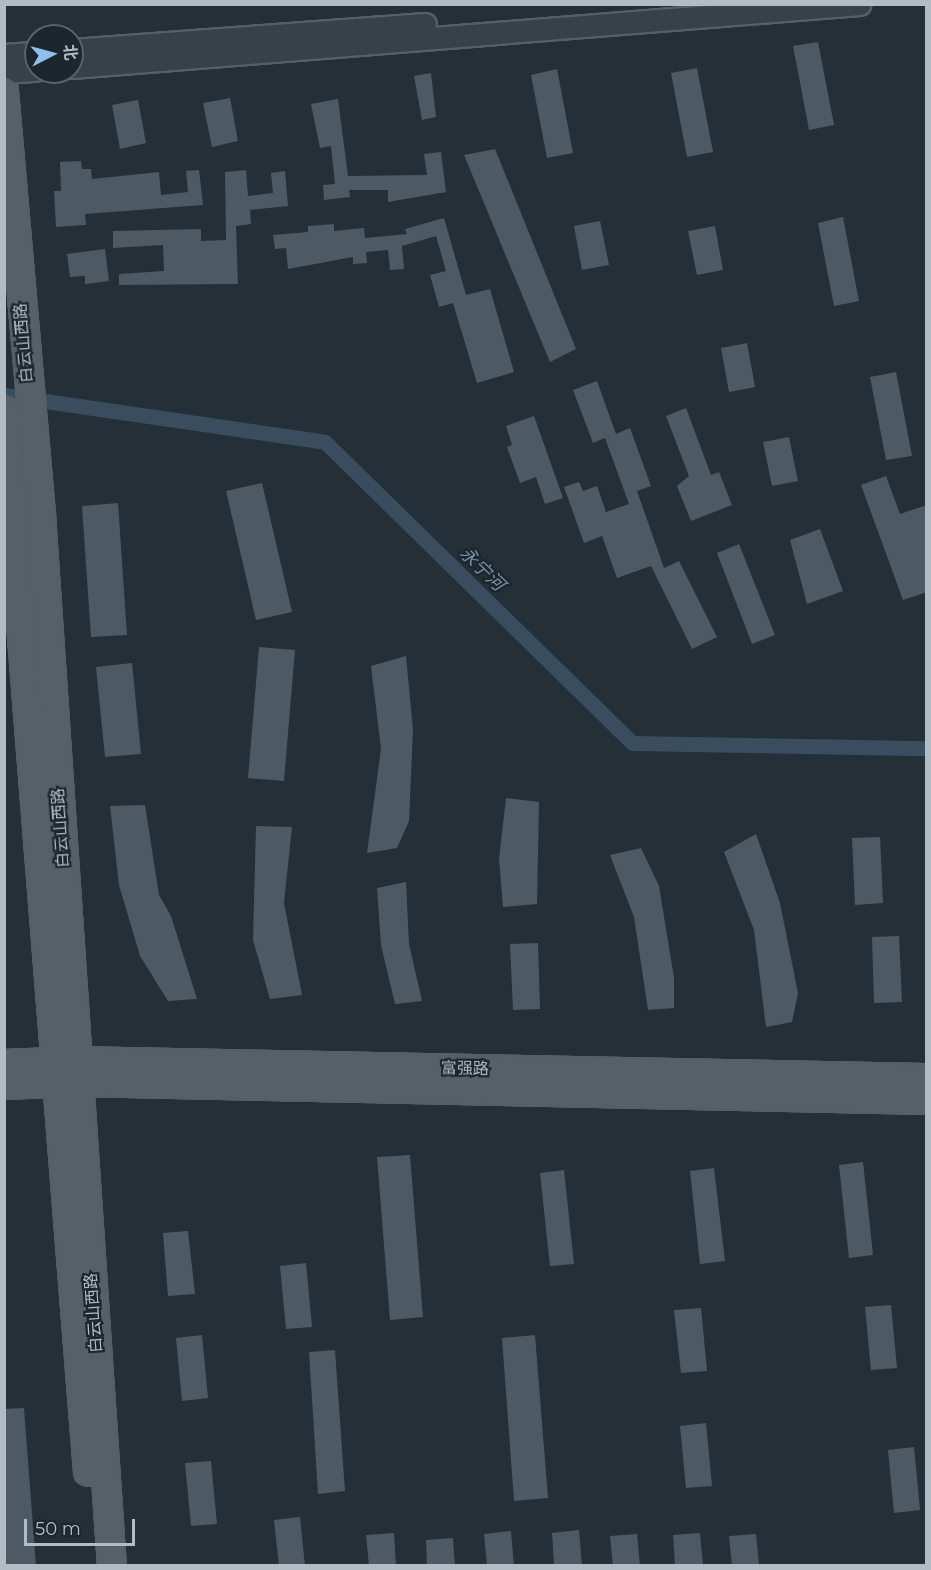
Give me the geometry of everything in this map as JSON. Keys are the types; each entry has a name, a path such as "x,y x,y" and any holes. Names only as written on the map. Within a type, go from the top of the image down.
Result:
{"main road":[{"name":"白云山西路","path":"4,91 33,432 66,1072 95,1566"},
{"name":"白云山西路","path":"6,419 112,1566"},
{"name":"富强路","path":"4,1064 66,1072 927,1100"},
{"name":"富强路","path":"4,1085 66,1072 927,1078"}],"street":[{"path":"84,66 694,4"},
{"path":"84,49 626,12 859,4"},
{"path":"4,55 24,54"},
{"path":"4,72 24,71"}],"building":[{"path":"818,42 834,125 809,130 793,46"},
{"path":"697,68 713,152 687,157 671,73"},
{"path":"557,69 573,153 547,158 531,75"},
{"path":"431,73 436,117 422,120 414,76"},
{"path":"230,98 238,141 212,147 203,103"},
{"path":"338,99 348,176 427,175 424,154 441,152 446,192 388,202 388,190 349,190 350,197 324,200 323,185 335,184 331,146 320,148 311,104"},
{"path":"138,100 146,143 120,149 112,105"},
{"path":"495,149 576,349 550,362 464,155"},
{"path":"81,161 82,169 91,169 92,179 159,172 161,195 188,192 186,171 199,170 203,205 85,214 86,225 56,227 54,191 61,191 60,162"},
{"path":"246,170 248,196 273,193 271,173 285,171 288,206 250,210 251,224 236,226 238,284 119,285 119,274 164,271 163,245 113,248 113,231 201,229 201,241 226,240 225,172"},
{"path":"843,217 859,301 834,306 818,223"},
{"path":"444,218 466,295 490,289 514,372 477,383 453,303 439,307 430,275 446,271 436,236 402,246 404,269 390,270 388,250 366,252 367,263 353,264 353,257 288,269 286,248 275,249 273,235 308,232 308,226 334,224 334,231 364,228 365,238 407,234 405,229"},
{"path":"600,221 609,265 582,270 574,226"},
{"path":"715,226 723,270 697,275 688,231"},
{"path":"105,249 109,281 85,284 85,276 70,277 67,254"},
{"path":"747,343 755,387 729,392 721,348"},
{"path":"896,372 912,456 886,460 870,377"},
{"path":"597,381 616,434 630,428 651,486 637,491 664,568 679,561 717,637 692,649 651,566 617,578 602,536 584,543 564,487 579,482 583,491 597,486 606,512 629,504 605,438 593,443 573,390"},
{"path":"686,408 711,475 719,472 732,505 691,521 677,486 689,476 666,416"},
{"path":"534,416 563,498 545,504 536,477 520,483 507,447 512,445 506,426"},
{"path":"789,437 798,481 772,486 763,442"},
{"path":"886,476 900,514 927,505 927,592 903,600 861,485"},
{"path":"262,483 292,612 256,620 226,491"},
{"path":"118,503 127,635 91,637 82,506"},
{"path":"820,529 843,591 807,604 790,540"},
{"path":"739,544 775,635 752,644 717,553"},
{"path":"259,647 295,650 284,781 248,778"},
{"path":"406,656 413,730 409,821 397,848 367,853 381,749 371,666"},
{"path":"132,663 141,754 105,757 96,667"},
{"path":"506,798 539,802 537,904 503,907 499,859"},
{"path":"145,805 159,895 171,916 197,999 168,1001 140,956 119,885 110,806"},
{"path":"256,826 292,827 284,903 302,995 270,999 253,940"},
{"path":"756,834 780,903 798,993 792,1022 766,1027 754,930 724,852"},
{"path":"880,837 883,903 855,905 852,838"},
{"path":"641,848 659,886 674,978 674,1008 648,1010 634,917 610,855"},
{"path":"406,882 409,944 422,1001 395,1004 381,945 377,888"},
{"path":"899,936 902,1002 874,1003 872,937"},
{"path":"538,943 540,1009 513,1010 510,944"},
{"path":"410,1155 423,1317 390,1320 377,1157"},
{"path":"863,1162 873,1255 849,1258 839,1165"},
{"path":"714,1168 725,1261 700,1264 690,1171"},
{"path":"564,1170 574,1264 550,1266 540,1173"},
{"path":"188,1231 195,1294 168,1296 163,1233"},
{"path":"306,1263 312,1327 286,1329 280,1266"},
{"path":"891,1305 897,1368 871,1370 865,1307"},
{"path":"701,1308 707,1371 681,1373 674,1310"},
{"path":"202,1335 208,1398 182,1401 176,1338"},
{"path":"535,1335 548,1498 514,1501 502,1338"},
{"path":"335,1350 345,1491 318,1494 309,1352"},
{"path":"24,1408 36,1566 4,1566 4,1409"},
{"path":"706,1423 712,1486 686,1488 680,1426"},
{"path":"914,1447 920,1510 894,1513 888,1450"},
{"path":"211,1461 217,1524 191,1526 185,1463"},
{"path":"300,1517 305,1566 279,1566 274,1520"},
{"path":"579,1530 582,1566 554,1566 552,1533"},
{"path":"511,1531 514,1566 487,1566 484,1534"},
{"path":"394,1533 396,1566 369,1566 366,1535"},
{"path":"700,1533 703,1566 675,1566 673,1535"},
{"path":"637,1534 640,1566 613,1566 610,1536"},
{"path":"756,1534 759,1566 732,1566 729,1536"},
{"path":"453,1538 455,1566 427,1566 426,1540"}],"waterway":[{"name":"永宁河","path":"4,395 325,442 632,743 926,748"}]}
